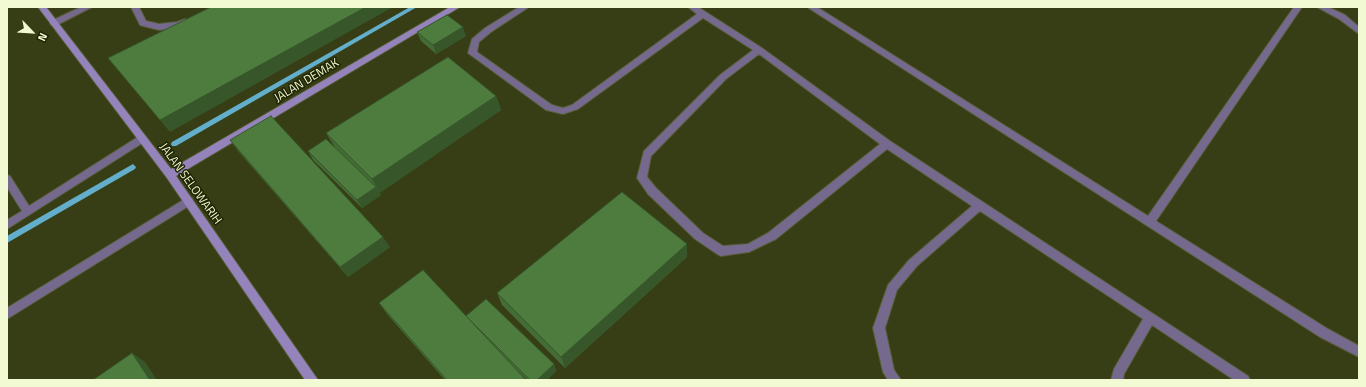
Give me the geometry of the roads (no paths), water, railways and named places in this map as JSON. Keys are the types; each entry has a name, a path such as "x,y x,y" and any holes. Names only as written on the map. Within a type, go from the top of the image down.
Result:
{"main road":[{"name":"JALAN SELOWARIH","path":"42,7 141,139 170,175 312,380"},
{"name":"JALAN DEMAK","path":"170,175 456,7"}],"lane":[{"path":"54,22 88,7"},
{"path":"135,7 143,23 159,27 179,25 191,19"},
{"path":"525,7 488,30 475,41 472,53 549,108 563,111 575,107 703,14"},
{"path":"692,7 759,50 887,144 1244,380"},
{"path":"811,7 1324,333 1359,352"},
{"path":"1150,222 1298,7"},
{"path":"1321,7 1342,17 1359,31"},
{"path":"759,50 723,77 647,154 642,178 652,191 699,236 721,251 749,248 772,236 887,144"},
{"path":"7,225 141,139"},
{"path":"7,179 28,212"},
{"path":"7,314 188,201"},
{"path":"895,380 889,372 879,328 892,288 913,263 980,205"},
{"path":"1117,380 1118,373 1150,318"}],"waterway":[{"path":"174,144 414,7"},
{"path":"7,240 133,167"}]}
